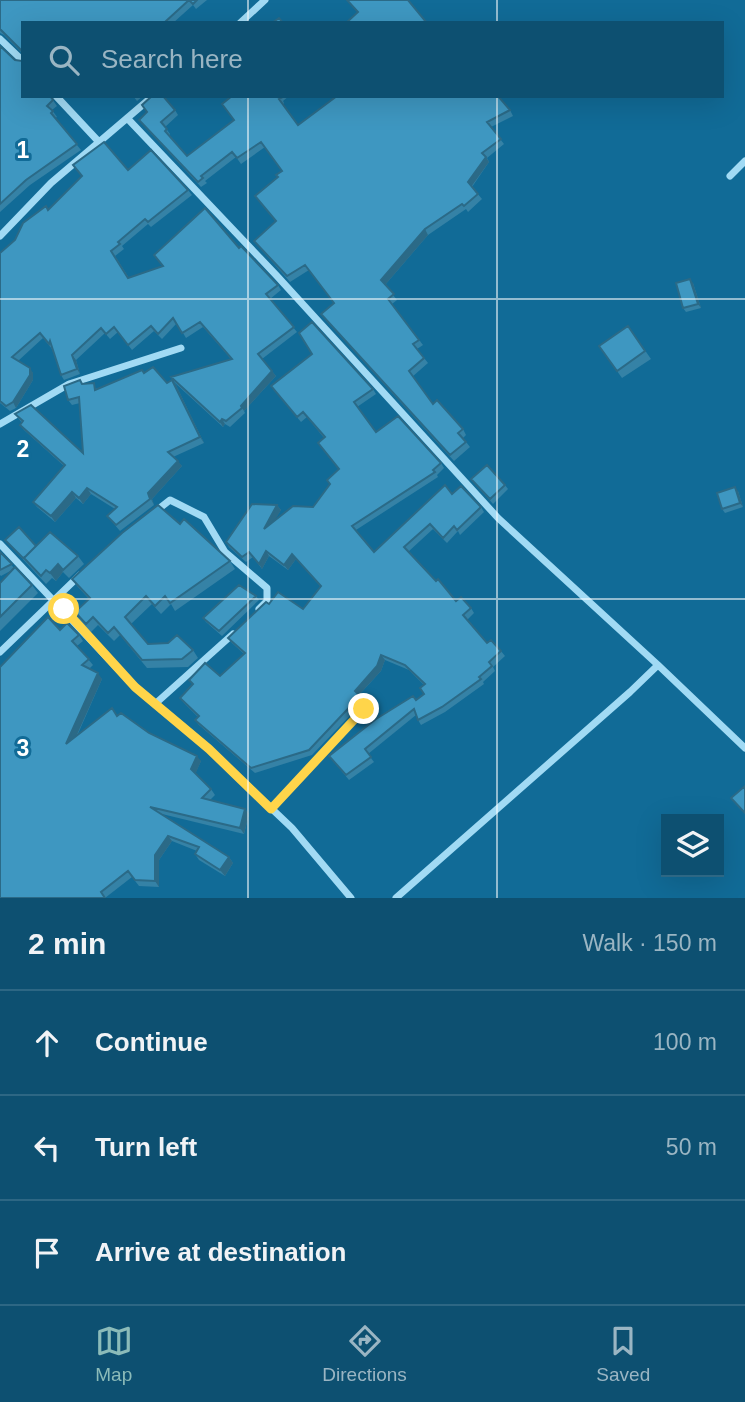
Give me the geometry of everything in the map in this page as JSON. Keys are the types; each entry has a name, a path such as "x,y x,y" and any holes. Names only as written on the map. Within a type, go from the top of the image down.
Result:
{"street":[{"path":"242,21 265,0"},
{"path":"0,39 21,59"},
{"path":"58,98 100,142"},
{"path":"0,236 51,183 151,98"},
{"path":"127,118 498,519 745,748"},
{"path":"730,176 745,161"},
{"path":"0,424 69,384 181,348"},
{"path":"149,516 170,500 204,517 225,552 267,588 267,601 257,611"},
{"path":"0,544 135,687 209,749 292,828 351,898"},
{"path":"0,652 91,565"},
{"path":"155,704 237,630"},
{"path":"396,898 658,665"},
{"path":"271,809 364,709"}],"building":[{"path":"0,0 189,0 166,21 21,21 21,50 0,29"},
{"path":"347,0 408,0 425,21 348,21 358,12"},
{"path":"0,46 15,60 21,61 21,98 52,98 53,100 47,106 77,144 26,180 0,204"},
{"path":"150,98 165,98 175,110 161,122 167,129 165,131 187,156 234,120 222,104 230,98 281,98 279,99 298,125 334,98 500,98 510,110 487,122 501,139 482,153 486,157 468,182 478,194 464,206 462,204 425,229 381,280 394,294 388,299 419,340 413,344 424,358 409,371 433,404 437,400 463,429 458,433 466,442 450,455 321,314 334,303 305,265 287,276 254,241 276,221 255,196 282,171 261,142 237,158 232,152 201,176 203,178 198,182 139,120 147,112 142,105"},
{"path":"104,142 128,170 151,150 188,190 148,222 145,219 111,251 128,278 163,266 154,255 205,208 239,248 241,246 278,285 266,294 294,327 258,354 272,371 242,408 226,421 222,419 220,422 171,377 232,359 200,322 182,333 173,318 158,334 151,326 128,345 114,327 106,334 101,328 72,355 77,369 61,375 50,341 49,344 40,333 12,357 30,368 30,375 13,402 6,406 0,401 0,253 15,240 23,223 46,206 48,210 82,176 73,165"},
{"path":"690,279 698,304 683,308 676,283"},
{"path":"312,322 373,389 354,402 376,432 398,416 441,463 433,470 435,472 352,526 374,552 445,485 452,494 461,486 481,507 457,530 454,526 443,538 430,524 404,547 436,581 438,579 456,601 461,597 471,608 463,615 487,643 491,640 501,651 489,662 492,666 479,677 481,679 442,707 418,720 414,709 365,749 371,757 346,775 329,756 376,719 413,696 416,700 424,694 420,688 425,684 405,665 381,655 377,666 355,691 360,696 309,750 251,768 195,720 199,716 180,698 193,684 189,680 205,663 220,676 245,653 228,638 266,602 269,604 278,592 303,609 321,586 292,554 284,565 266,551 259,564 249,552 242,557 226,542 252,504 277,505 264,529 293,506 313,507 330,484 327,480 339,469 318,443 325,437 303,412 297,417 271,386 312,354 299,333"},
{"path":"628,326 645,351 617,371 599,346"},
{"path":"153,367 167,383 172,380 200,437 168,452 178,461 148,493 150,499 116,525 107,516 117,507 87,488 79,498 72,492 51,516 33,502 65,465 20,425 23,421 15,414 31,405 83,453 79,397 68,400 64,386 80,380 82,384 94,383 95,390 142,370 144,373"},
{"path":"487,465 505,485 490,499 471,479"},
{"path":"735,487 740,503 722,509 717,493"},
{"path":"158,505 180,524 184,519 230,561 170,603 165,596 155,606 146,596 125,617 148,644 168,643 177,635 193,650 182,659 142,660 114,627 108,633 93,617 86,624 75,612 90,598 72,579 122,533"},
{"path":"19,527 36,546 23,558 5,540"},
{"path":"50,532 78,556 63,570 58,564 50,573 46,570 41,576 24,558"},
{"path":"0,552 12,564 0,570"},
{"path":"15,567 32,585 0,617 0,583"},
{"path":"239,585 256,596 219,631 203,618"},
{"path":"48,617 60,630 67,623 79,635 72,641 89,659 82,665 98,673 66,744 112,708 117,716 121,713 149,733 197,756 191,769 211,789 202,798 245,809 240,828 150,807 229,857 220,870 195,854 199,847 168,836 155,855 155,881 135,880 128,871 101,892 105,898 0,898 0,667"},
{"path":"745,786 745,813 731,798"}],"route":[{"path":"64,609 135,687 209,749 271,809 364,709"}]}
